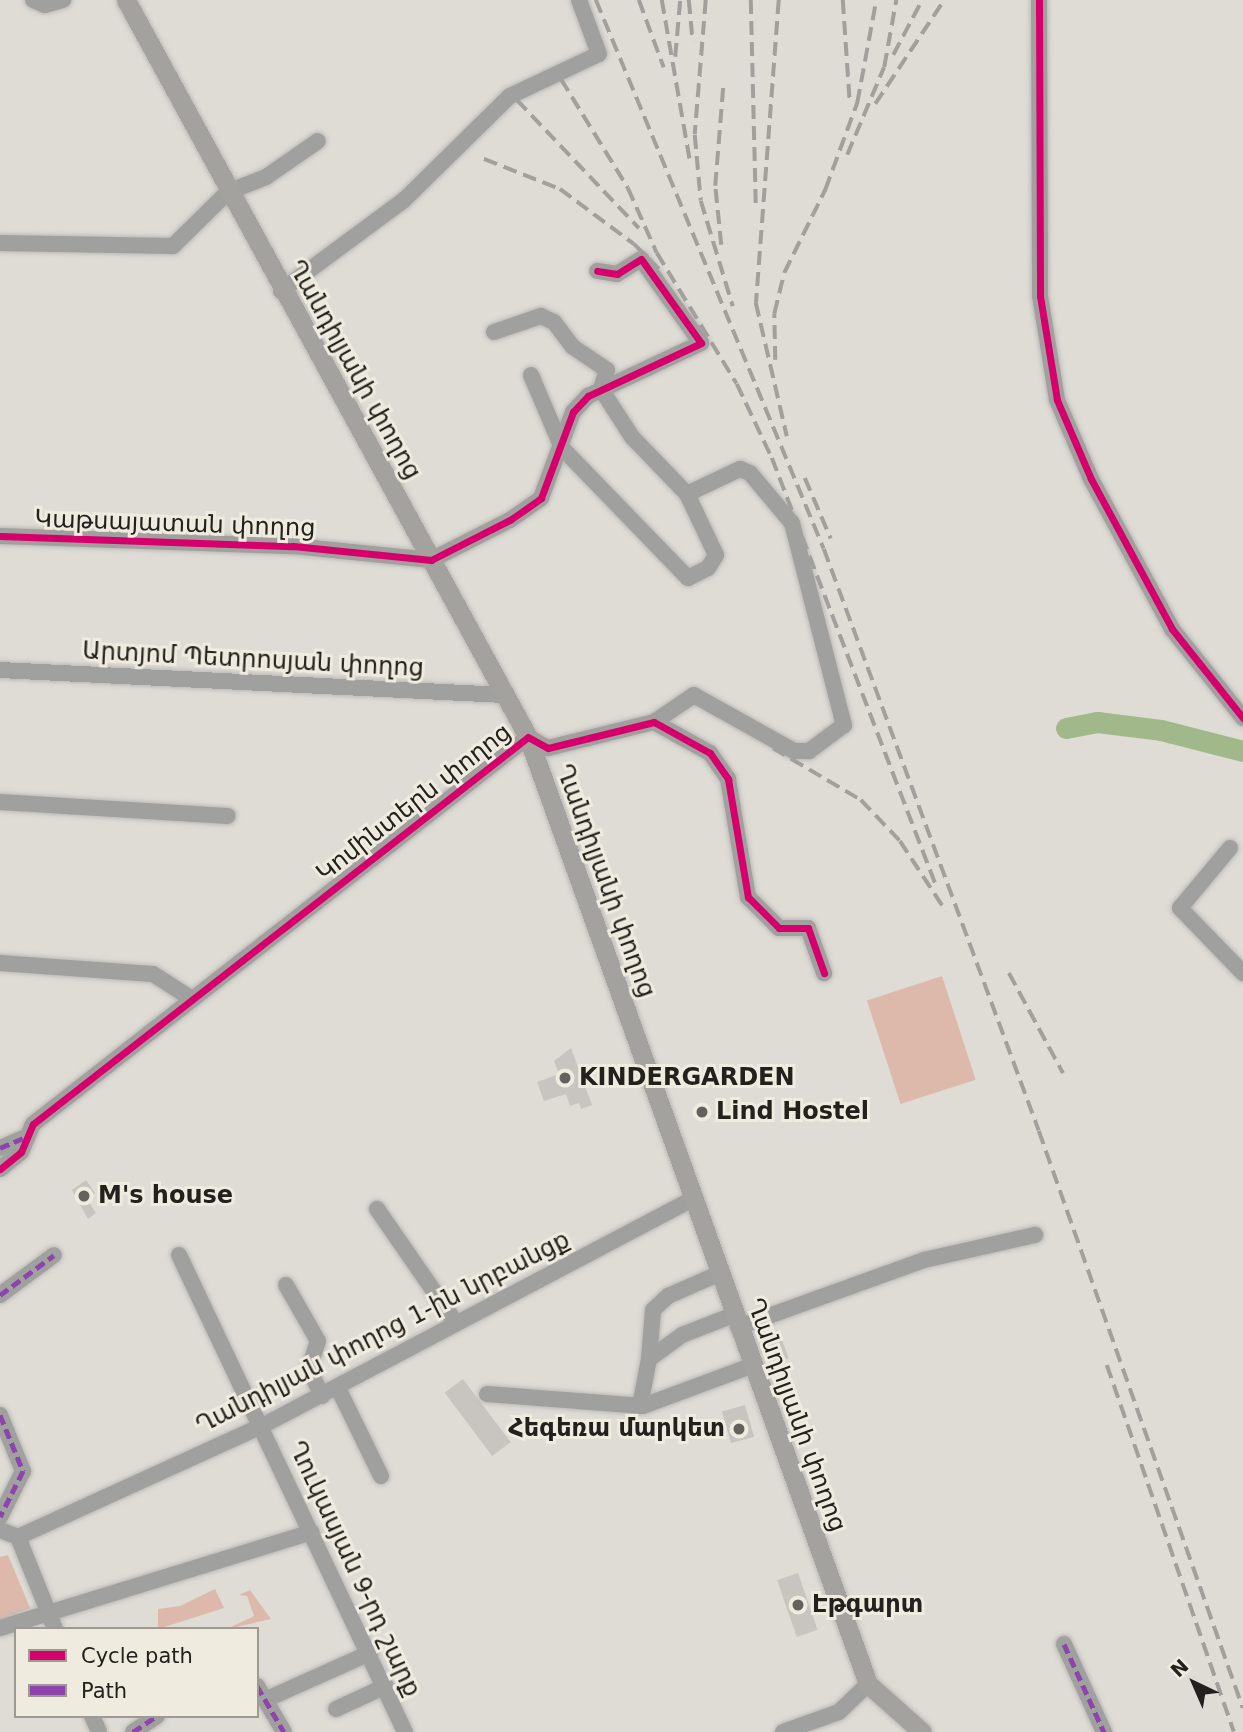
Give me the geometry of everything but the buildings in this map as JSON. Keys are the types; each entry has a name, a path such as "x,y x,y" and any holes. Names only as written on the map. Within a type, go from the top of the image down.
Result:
{"main road":[{"name":"Ղանդիլյանի փողոց","path":"126,0 281,291 528,737 691,1200 868,1684 922,1732"}],"street":[{"path":"33,0 45,5 63,0"},
{"path":"281,291 404,200 510,96 599,54 579,0"},
{"path":"1040,0 1040,296 1051,380 1091,479 1172,629 1243,718"},
{"path":"0,243 173,246 228,192 266,177 318,141"},
{"path":"431,560 510,520 541,498 562,448 573,412 601,389 701,343 641,259 617,274 597,271"},
{"path":"494,332 541,316 554,322 573,347 607,370 601,389"},
{"path":"531,375 562,448 688,578 708,568 716,555 687,494 669,470 646,455 601,389"},
{"path":"687,494 740,469 750,472 792,523 844,725 810,751 794,751 694,695 654,722 710,753 728,779 748,897 779,928 808,928 824,974"},
{"name":"Կաթսայատան փողոց","path":"0,536 293,546 431,560"},
{"name":"Արտյոմ Պետրոսյան փողոց","path":"0,670 504,695"},
{"name":"Կոմինտերն փողոց","path":"0,1169 21,1152 23,1138 192,999 528,737 548,748 654,722"},
{"path":"0,802 228,816"},
{"path":"1230,848 1180,908 1243,974"},
{"path":"0,963 153,974 192,999"},
{"path":"0,1148 23,1138"},
{"name":"Ղանդիլյան փողոց 1-ին նրբանցք","path":"18,1537 338,1388 691,1200"},
{"path":"377,1209 456,1323"},
{"path":"649,1359 682,1335 736,1321 924,1260 1035,1235"},
{"path":"0,1295 54,1255"},
{"name":"Ղուկասյան 9-րդ շարք","path":"179,1255 386,1686 405,1732"},
{"path":"640,1406 649,1359 653,1310 668,1296 718,1273"},
{"path":"286,1285 318,1340 309,1369 322,1396"},
{"path":"487,1394 640,1406 751,1366"},
{"path":"338,1388 381,1476"},
{"path":"0,1415 23,1471 0,1517"},
{"path":"0,1530 18,1537 52,1621"},
{"path":"0,1628 52,1621 312,1532"},
{"path":"1064,1644 1104,1732"},
{"path":"284,1732 262,1692 370,1653"},
{"path":"783,1732 839,1712 868,1684"},
{"path":"336,1709 386,1686"},
{"path":"133,1732 154,1718"}],"shaded area":[{"path":"942,976 976,1080 901,1104 867,1000"},
{"path":"8,1555 30,1608 0,1621 0,1557"},
{"path":"215,1589 224,1608 158,1627 158,1609 180,1606"},
{"path":"250,1590 271,1619 231,1627 254,1616 247,1596 239,1595"}],"waterway":[{"path":"1066,728 1097,722 1161,730 1243,751"}],"railway":[{"path":"596,0 824,549 1039,1131 1243,1708"},
{"path":"639,0 664,68"},
{"path":"662,0 690,160"},
{"path":"675,57 680,0"},
{"path":"689,0 693,42"},
{"path":"706,0 695,135 701,201 733,306"},
{"path":"751,0 756,206"},
{"path":"779,0 756,303 787,436"},
{"path":"843,0 850,103"},
{"path":"775,360 774,314 784,273 825,190 857,103 876,0"},
{"path":"847,155 884,67 896,0"},
{"path":"893,55 922,0"},
{"path":"875,104 944,0"},
{"path":"561,79 628,188 657,253 737,384 772,458 936,885"},
{"path":"721,245 715,186 723,86"},
{"path":"517,100 639,228"},
{"path":"484,159 560,189 634,244 662,272"},
{"path":"805,478 831,539"},
{"path":"773,748 861,800 900,841 946,911"},
{"path":"1009,973 1063,1073"},
{"path":"1107,1365 1234,1732"}],"marked path":[{"path":"0,1148 23,1138"},
{"path":"0,1295 54,1255"},
{"path":"0,1415 23,1471 0,1517"},
{"path":"1064,1644 1104,1732"},
{"path":"259,1689 284,1732"},
{"path":"133,1732 154,1718"}],"cycle path":[{"path":"1039,0 1040,296 1057,400 1091,479 1172,629 1243,718"},
{"path":"0,536 293,546 431,560 510,520 541,498 573,412 588,396 701,343 641,259 617,274 597,271"},
{"path":"0,1169 21,1152 33,1124 528,737 548,748 654,722 710,753 728,779 748,897 779,928 808,928 824,973"}],"place":[{"name":"KINDERGARDEN","path":"565,1078"},
{"name":"Lind Hostel","path":"702,1112"},
{"name":"M's house","path":"84,1196"},
{"name":"Հեգեռա մարկետ","path":"739,1429"},
{"name":"Էթգարտ","path":"798,1605"}]}
